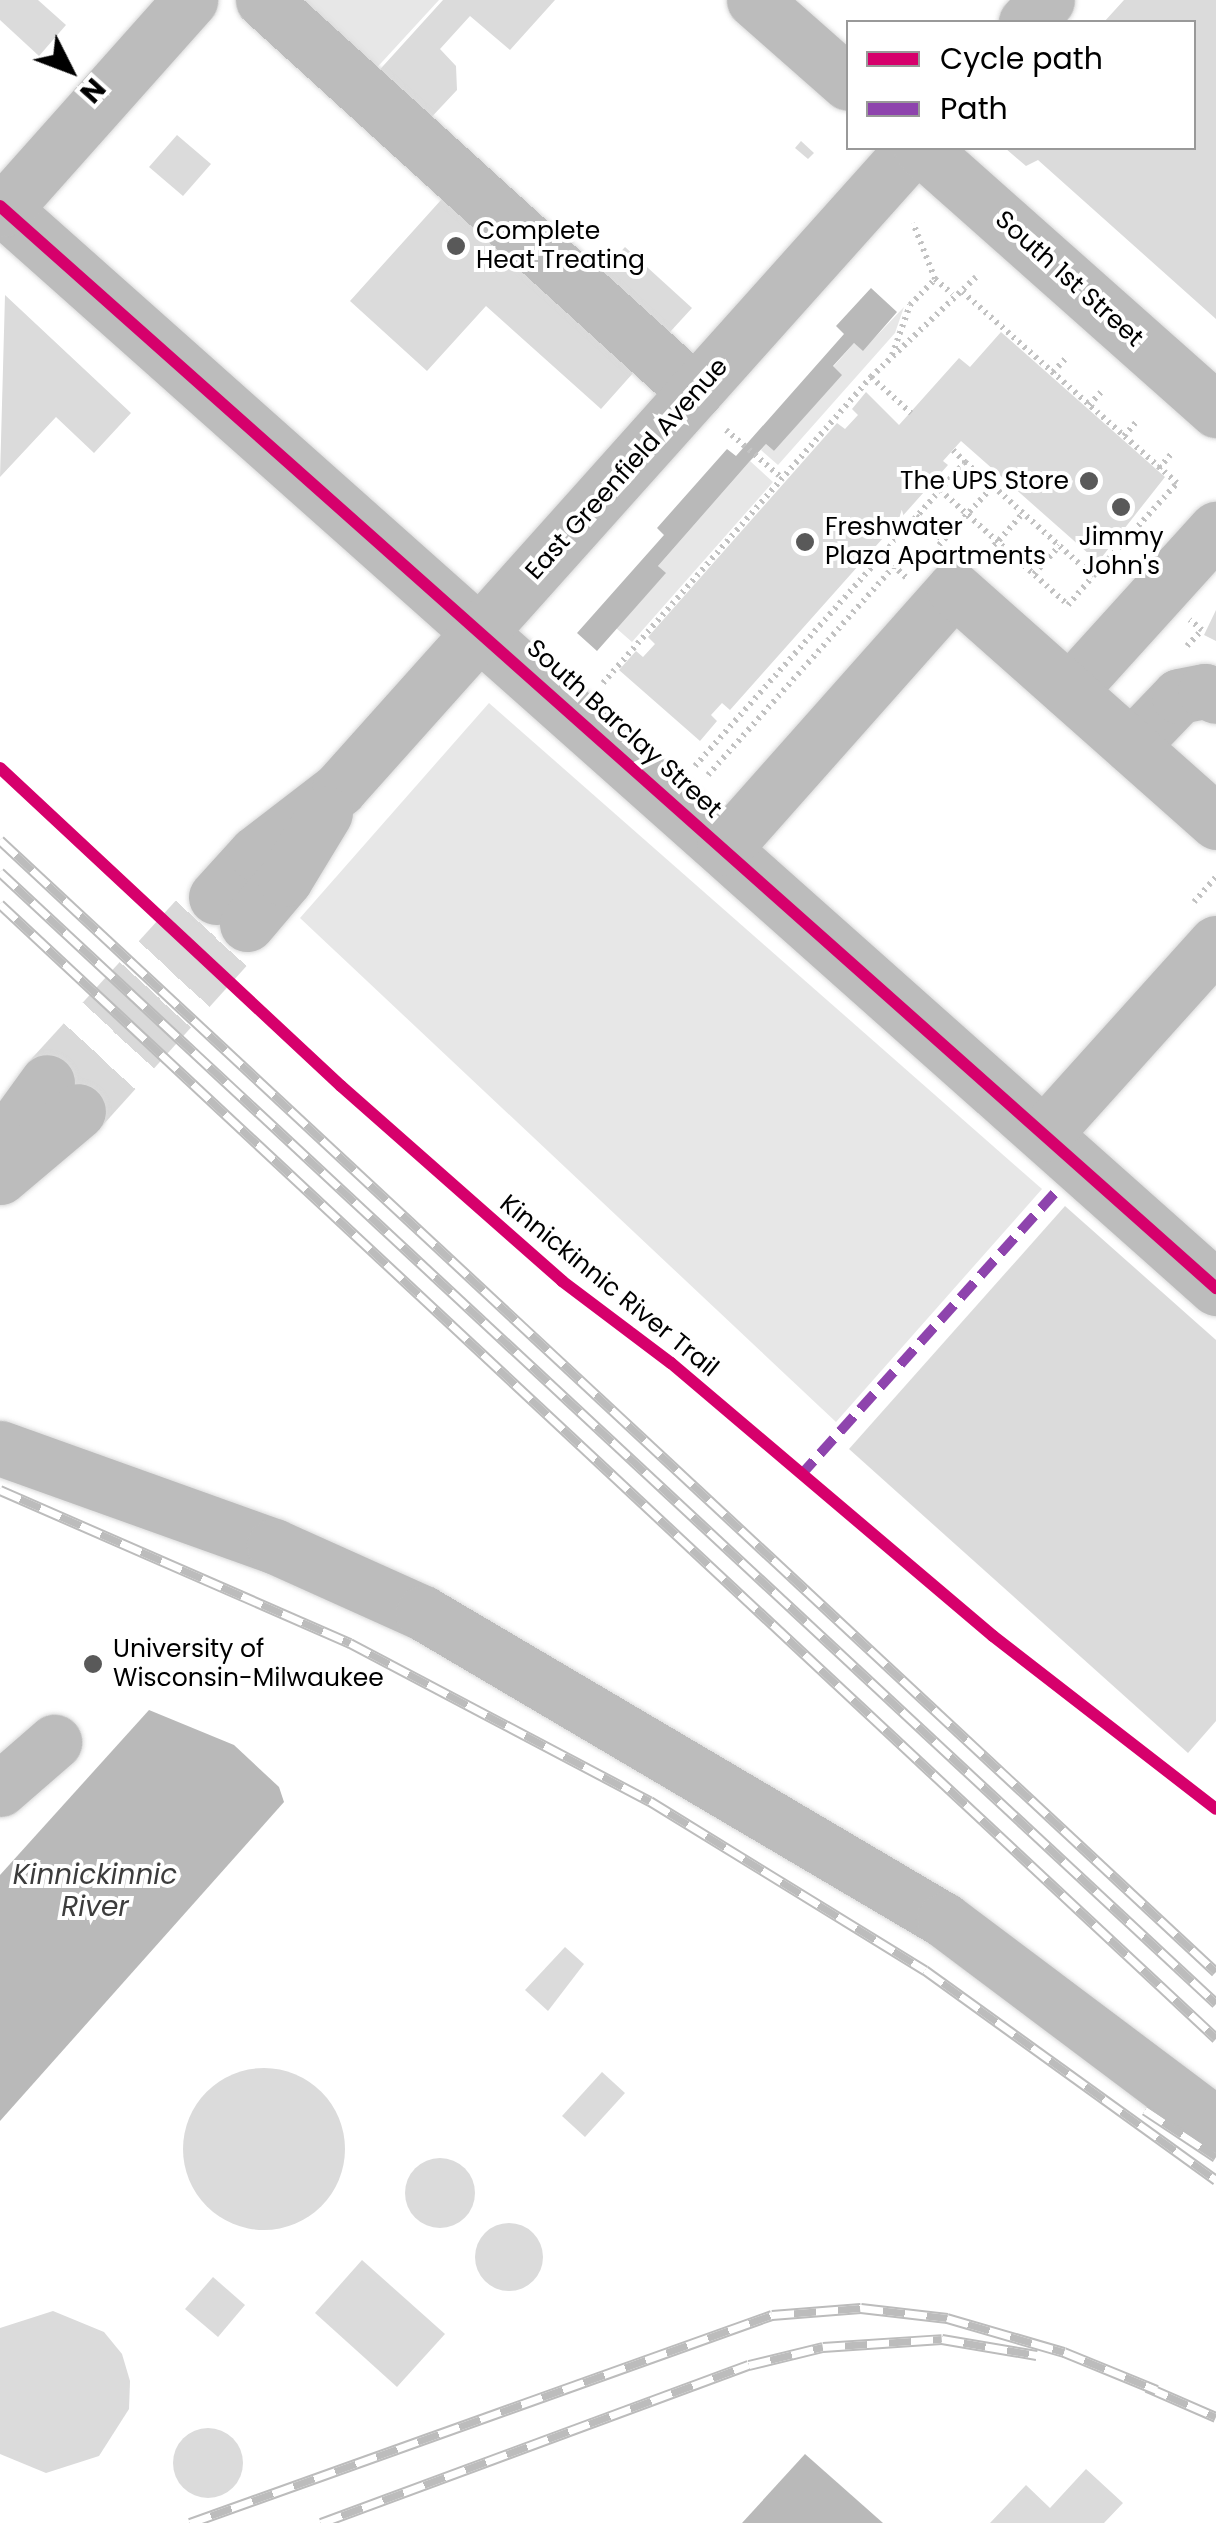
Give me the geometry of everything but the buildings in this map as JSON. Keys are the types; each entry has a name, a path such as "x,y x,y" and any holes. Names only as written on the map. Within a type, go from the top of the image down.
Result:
{"street":[{"path":"2,208 190,0"},
{"path":"263,0 711,411"},
{"path":"754,0 846,81"},
{"path":"1028,20 1047,0"},
{"name":"East Greenfield Avenue","path":"232,911 256,853 339,789 482,631 711,411 911,150"},
{"name":"South 1st Street","path":"923,150 1216,410"},
{"name":"South Barclay Street","path":"2,208 482,631 1216,1288"},
{"path":"1068,691 1216,529"},
{"path":"724,848 954,589 1216,822"},
{"path":"1132,746 1178,696 1216,696"},
{"path":"1044,1134 1216,943"},
{"path":"0,1147 62,1096 0,1177"},
{"path":"0,1448 239,1532 423,1612 944,1920 1216,2124"},
{"path":"0,1788 54,1742"}],"path":[{"path":"913,223 935,279 952,294"},
{"path":"602,684 871,377 952,294 963,292 976,277"},
{"path":"891,356 910,305 935,279"},
{"path":"940,490 1068,604 1177,483 963,292"},
{"path":"1053,372 1066,358"},
{"path":"871,377 911,412"},
{"path":"1089,405 1103,390"},
{"path":"711,411 782,478"},
{"path":"1124,436 1137,421"},
{"path":"953,450 1093,576"},
{"path":"1159,468 1173,452"},
{"path":"691,770 966,462"},
{"path":"932,553 993,486"},
{"path":"998,542 1023,513"},
{"path":"916,516 943,540"},
{"path":"1034,574 1059,546"},
{"path":"882,556 908,579 920,566"},
{"path":"677,757 704,780 894,566"},
{"path":"820,625 833,636"},
{"path":"790,659 802,670"}],"shaded area":[{"path":"287,0 439,0 371,74"},
{"path":"904,307 895,333 778,465 761,450 766,444 774,451 841,375 833,367 854,343 863,350"},
{"path":"750,461 773,482 632,642 616,628 665,574 658,566"},
{"path":"489,703 1042,1189 836,1422 300,918"}],"water":[{"path":"871,288 897,312 863,351 854,343 833,366 842,375 774,451 766,444 750,461 658,566 666,573 597,651 577,633 664,535 657,528 727,449 736,456 844,334 836,326"},
{"name":"Kinnickinnic River","path":"149,1710 234,1745 279,1787 284,1802 0,2121 0,1875"},
{"path":"805,2454 883,2523 742,2523"}],"tunnel":[{"path":"47,1082 216,897"},
{"path":"78,1111 247,924"}],"railway":[{"path":"0,840 1216,1972"},
{"path":"0,872 1216,2003"},
{"path":"0,904 1216,2038"},
{"path":"0,1490 350,1643 650,1801 925,1970 1216,2180"},
{"path":"1145,2110 1216,2157"},
{"path":"190,2523 772,2315 861,2308 947,2318 1064,2352 1157,2390"},
{"path":"321,2523 749,2365 823,2347 942,2339 1037,2355"},
{"path":"1147,2387 1216,2417"}],"marked path":[{"path":"800,1476 1057,1191"}],"cycle path":[{"path":"0,206 1216,1288"},
{"name":"Kinnickinnic River Trail","path":"0,768 341,1086 562,1281 671,1363 993,1636 1216,1809"}],"place":[{"name":"Complete Heat Treating","path":"456,246"},
{"name":"The UPS Store","path":"1089,481"},
{"name":"Jimmy John's","path":"1121,507"},
{"name":"Freshwater Plaza Apartments","path":"805,542"},
{"name":"University of Wisconsin-Milwaukee","path":"93,1664"}]}
